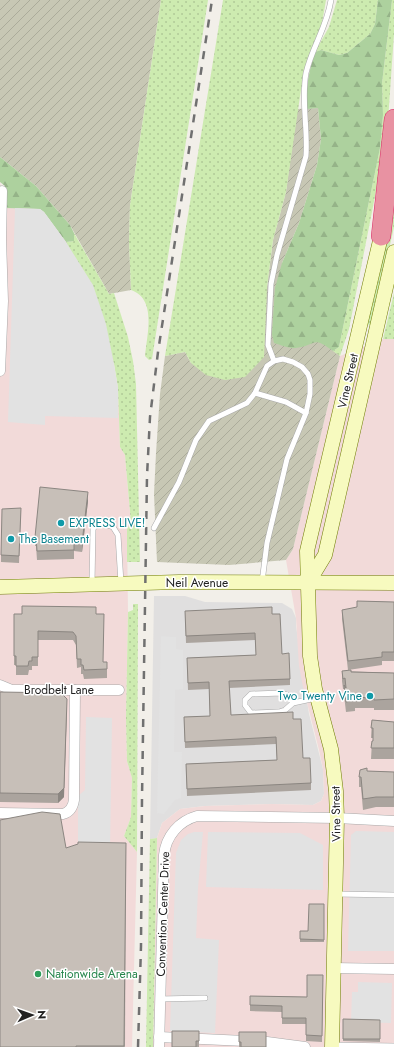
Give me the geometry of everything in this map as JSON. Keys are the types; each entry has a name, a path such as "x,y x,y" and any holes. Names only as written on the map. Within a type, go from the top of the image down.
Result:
{"highway":[{"path":"381,236 394,119"}],"street":[{"name":"Vine Street","path":"332,1046 337,818 336,790 331,749 317,698 310,656 307,551 394,181"},
{"path":"0,371 1,191"},
{"name":"Vine Street","path":"308,583 325,554 394,252"},
{"name":"Neil Avenue","path":"0,587 121,583 394,583"},
{"name":"Brodbelt Lane","path":"0,685 12,690 119,690"},
{"path":"0,813 63,814 68,812 72,807 74,800 75,690"},
{"name":"Convention Center Drive","path":"159,1042 163,865 165,847 172,832 189,818 197,816 337,818 394,821"},
{"path":"333,968 394,969"},
{"path":"159,1042 267,1042 305,1047"}],"lane":[{"path":"274,361 268,345 271,284 277,255 306,156 307,140 304,98 306,72 312,52 326,24 331,0"},
{"path":"154,528 179,482 196,440 209,421 247,403 255,393 267,366 274,361 283,359 293,362 302,367 308,374 310,380 310,394 306,413 286,459 266,543 262,583"},
{"path":"255,393 286,402 306,413"},
{"path":"92,584 93,529 97,524 101,523 113,526 116,529 118,535 121,583"},
{"path":"293,703 286,695 282,693 251,694 245,700 245,705 251,713 279,712 285,710 293,703 317,698"},
{"path":"335,894 394,895"},
{"path":"160,999 205,998"},
{"path":"332,1046 394,1046"}],"shaded area":[{"path":"0,0 161,0 130,205 129,242 131,290 109,294 70,225 36,186 0,157"},
{"path":"318,108 321,139 317,165 299,223 282,263 295,348 315,341 322,342 340,356 293,549 286,560 229,565 157,562 154,494 160,394 165,356 185,352 191,363 267,287 273,240 286,192 297,109"},
{"path":"0,182 5,208 40,209 66,242 93,285 118,388 120,447 125,455 131,524 127,529 128,612 126,718 127,761 132,778 131,817 124,836 137,852 132,1047 0,1047"},
{"path":"15,208 40,209 44,212 66,242 93,285 106,324 114,364 118,388 118,418 45,416 45,425 8,422"},
{"path":"383,339 394,339 394,1047 153,1047 157,838 162,823 180,809 205,806 272,804 313,805 321,801 324,794 323,769 299,666 296,618 286,560 293,549 340,356"},
{"path":"154,596 185,596 205,602 282,603 292,609 296,618 309,714 323,769 324,794 321,801 313,805 272,804 205,806 180,809 162,823 157,838 150,839"},
{"path":"161,636 176,637 176,649 183,650 183,689 175,690 174,752 182,752 181,798 175,800 164,814 157,813"},
{"path":"86,717 112,718 110,854 78,854 78,796 85,790"},
{"path":"356,831 394,832 394,951 348,951 351,835"},
{"path":"203,832 198,888 196,938 219,940 215,1033 170,1031 176,853 181,840 188,834"},
{"path":"208,832 300,833 323,845 323,890 206,887"},
{"path":"358,982 392,983 391,1023 351,1022 352,992 358,992"}],"green space":[{"path":"161,0 208,0 152,359 149,360 145,356 148,328 147,309 144,301 139,295 131,290 129,242 130,205"},
{"path":"223,0 326,0 321,29 308,60 301,90 286,192 273,240 267,287 264,357 245,377 225,380 206,375 191,363 185,352 165,356"},
{"path":"337,0 378,0 375,24 370,34 347,53 339,55 321,50 315,52 329,27"},
{"path":"378,0 392,0 382,83 383,115 380,148 339,347 333,351 321,343 314,342 303,347 288,347 274,343 272,334 275,288 282,263 299,223 317,165 321,139 318,108 307,109 307,86 311,67 315,52 321,50 339,55 347,53 370,34 375,24"},
{"path":"392,0 394,0 394,34 387,135 349,329 340,356 333,351 339,347 380,148 383,115 382,83"},
{"path":"0,157 36,186 70,225 74,233 74,241 66,242 44,212 40,209 5,208 5,186 0,182"},
{"path":"394,204 394,227 372,326 367,324"},
{"path":"74,233 109,294 114,293 128,337 133,361 136,384 140,562 127,562 127,529 131,523 125,455 120,447 118,388 114,364 66,242 74,241"},
{"path":"394,293 394,339 383,339"},
{"path":"133,604 138,604 137,852 124,836 131,817 132,778 127,761 126,718 128,612 133,610"},
{"path":"157,838 153,1047 146,1047 150,839"}],"building":[{"name":"EXPRESS LIVE!","path":"40,487 88,492 82,543 74,542 74,550 37,551 35,537"},
{"name":"The Basement","path":"21,508 19,556 1,555 2,509"},
{"path":"357,601 394,602 394,652 382,652 382,657 348,661 342,610 357,607"},
{"path":"22,606 96,607 96,614 104,614 103,662 107,662 107,669 84,670 83,665 81,665 81,659 77,659 76,636 73,632 38,631 38,657 32,657 32,661 29,661 28,666 16,666 16,656 14,656 14,614 22,614"},
{"path":"272,607 272,614 280,614 282,654 289,653 290,679 229,681 231,715 293,712 293,719 301,719 303,758 310,758 311,783 187,789 186,764 277,760 276,737 185,742 184,717 210,716 209,682 188,683 187,658 256,655 255,633 186,636 185,611"},
{"path":"351,670 351,672 394,673 394,699 374,700 374,698 353,697 355,700 346,702 344,685 346,688 345,678 343,679 342,671"},
{"path":"0,692 61,693 67,699 64,788 58,794 0,793"},
{"path":"372,720 394,722 394,748 371,748 373,741 373,728 371,728"},
{"path":"367,768 367,771 394,772 394,797 363,799 361,777 359,777 360,770"},
{"path":"42,812 60,814 66,848 78,844 78,842 126,843 124,1046 0,1047 0,820"},
{"path":"309,904 324,904 324,940 300,939 300,931 308,931"},
{"path":"307,975 323,975 322,1036 306,1035 306,1018 282,1018 282,1006 250,1005 250,996 307,997"},
{"path":"343,1019 380,1020 380,1039 343,1039"},
{"path":"172,1031 199,1031 199,1041 196,1041 196,1047 172,1047"},
{"path":"239,1032 266,1032 266,1047 241,1047 241,1042 239,1042"}],"railway":[{"path":"138,1047 141,946 147,476 150,417 158,352 212,0"}],"place":[{"name":"EXPRESS LIVE!","path":"61,523"},
{"name":"The Basement","path":"11,539"},
{"name":"Two Twenty Vine","path":"370,696"},
{"name":"Nationwide Arena","path":"38,974"}]}
